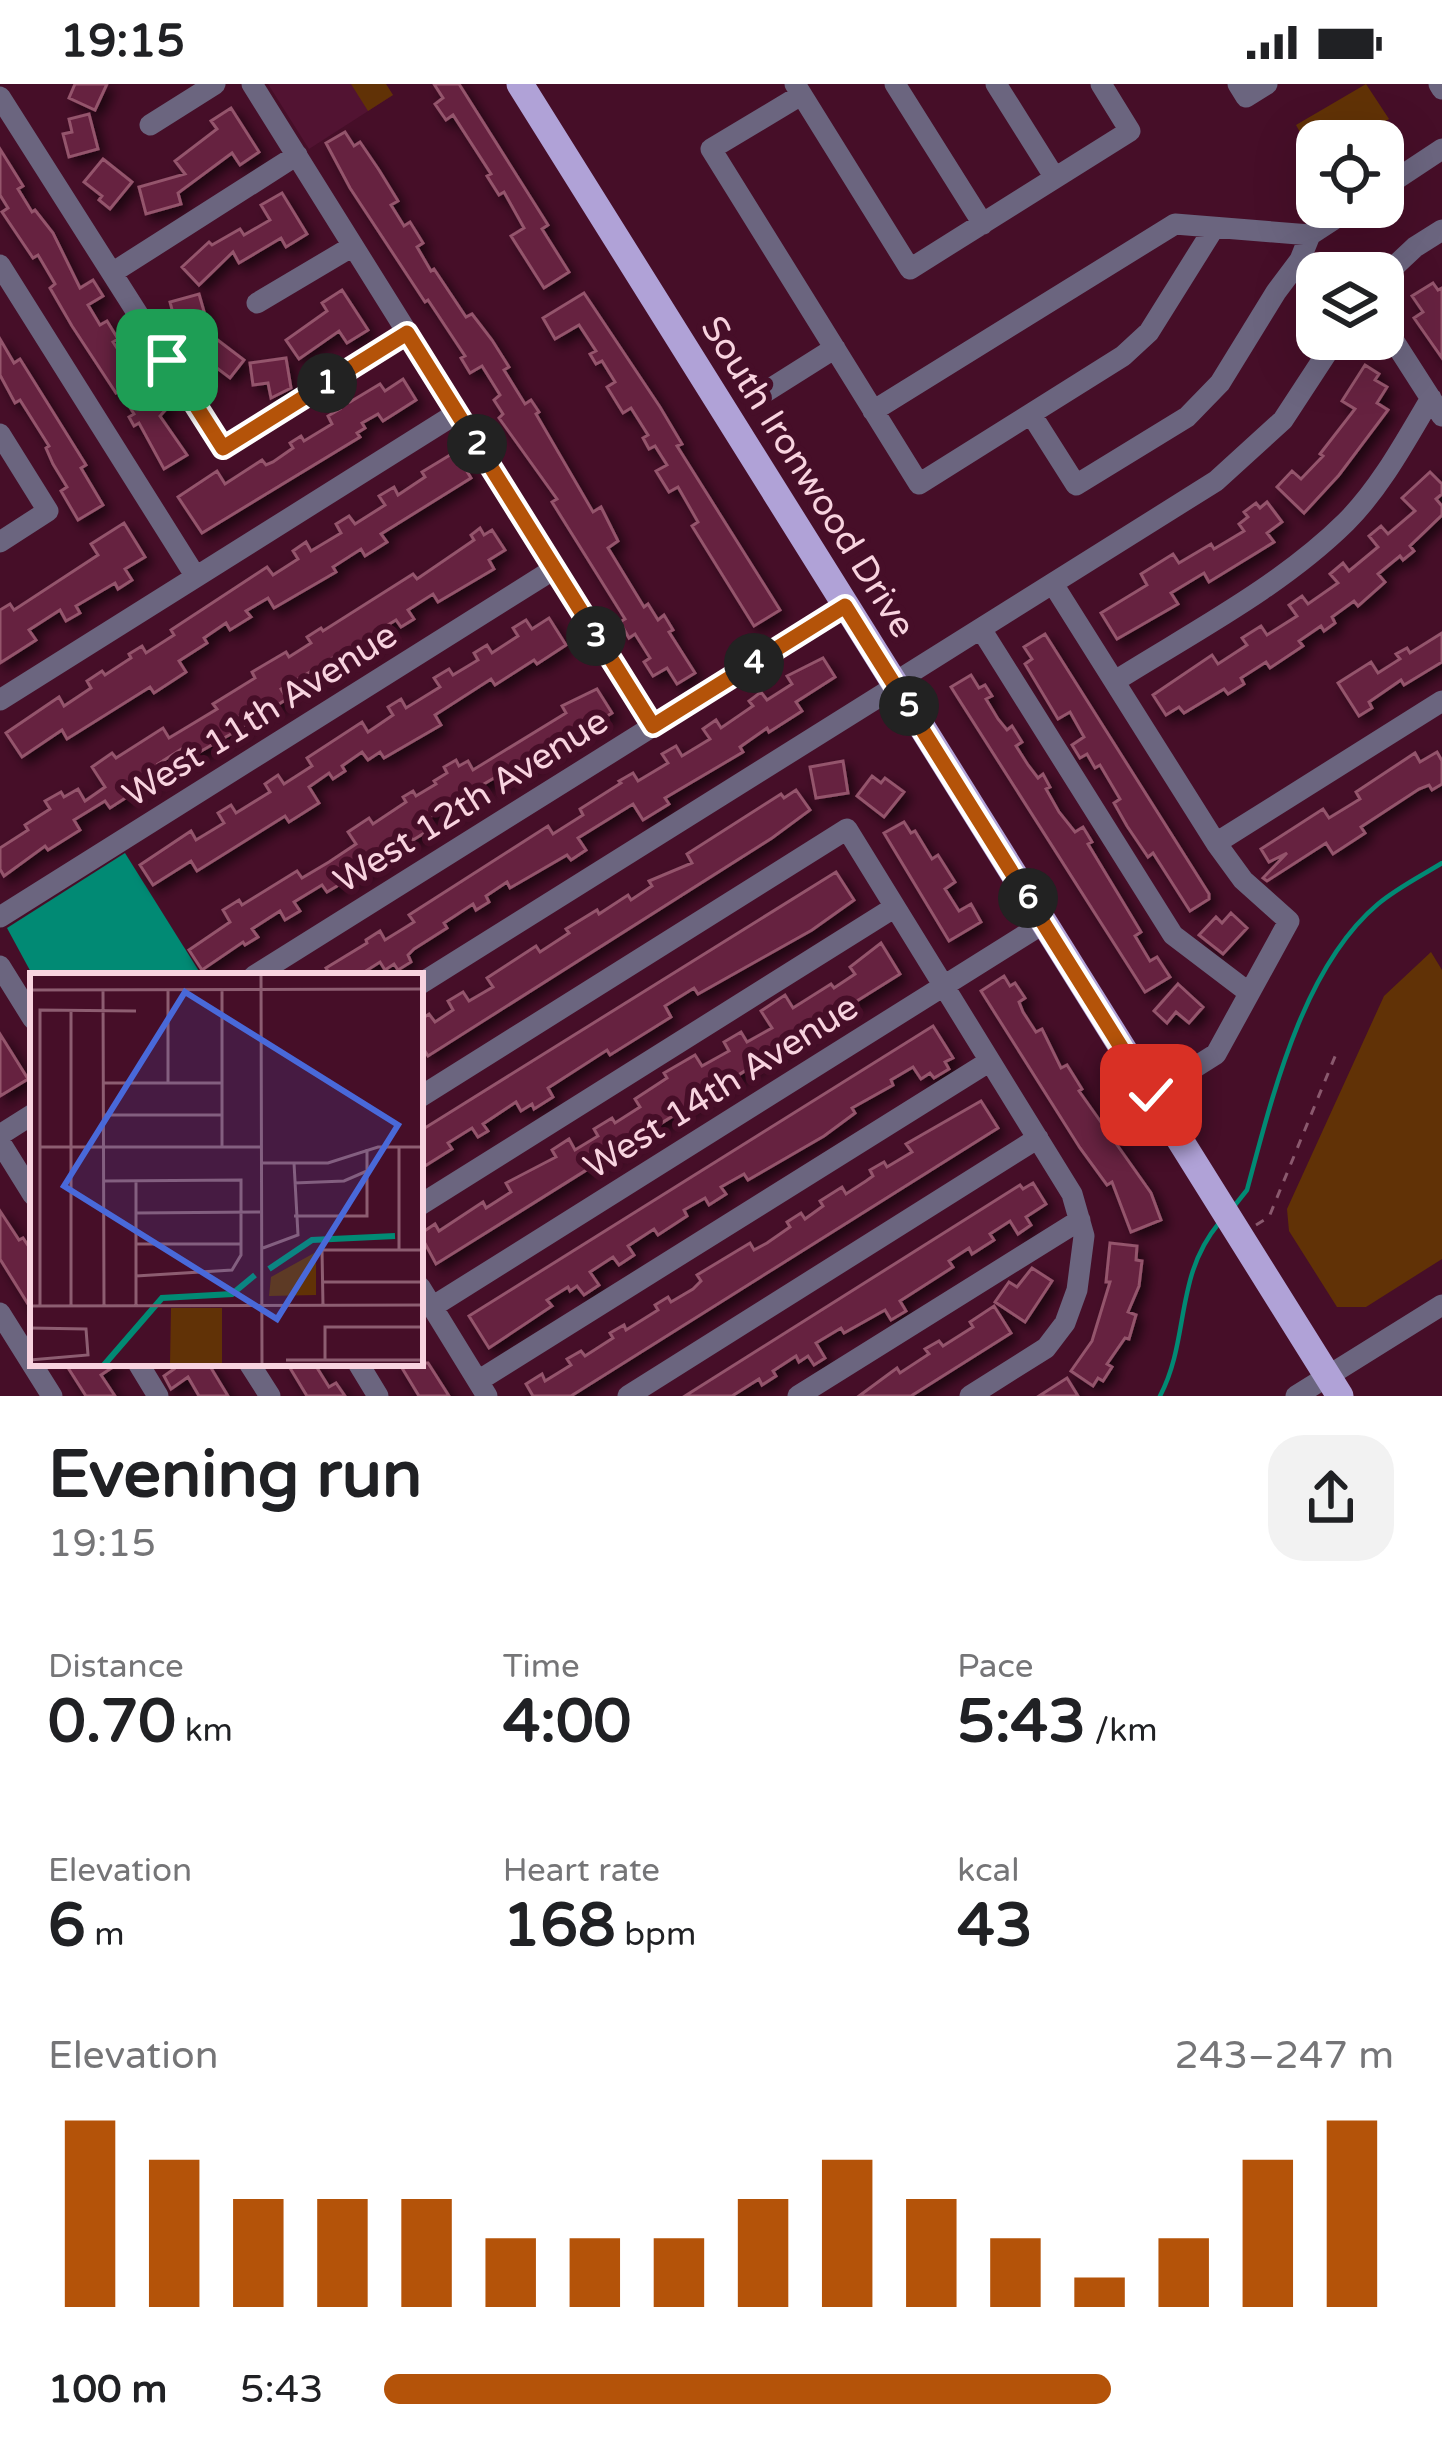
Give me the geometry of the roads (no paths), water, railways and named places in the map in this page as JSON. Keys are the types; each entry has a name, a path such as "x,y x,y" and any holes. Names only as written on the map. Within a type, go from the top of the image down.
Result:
{"main road":[{"name":"South Ironwood Drive","path":"520,84 1334,1386"}],"street":[{"path":"150,125 215,84"},
{"path":"252,84 653,726"},
{"path":"895,84 983,224"},
{"path":"996,84 1055,178"},
{"path":"1101,84 1130,131 910,269 798,89 711,149 919,484 1123,356 1149,332 1214,229"},
{"path":"1242,90 1267,84"},
{"path":"0,97 223,448 407,333"},
{"path":"1404,174 1442,149"},
{"path":"112,273 296,155"},
{"path":"873,411 1175,224 1310,236"},
{"path":"1031,414 1076,485 1187,417 1220,383 1300,260 1310,236 1322,228"},
{"path":"1404,257 1442,230"},
{"path":"257,303 353,246"},
{"path":"0,266 196,578"},
{"path":"762,394 835,348"},
{"path":"1114,681 1287,573 1349,520 1437,407 1404,356"},
{"path":"423,982 1216,481 1283,420 1322,360"},
{"path":"0,700 458,413"},
{"path":"0,434 48,512 0,542"},
{"name":"West 11th Avenue","path":"0,917 554,569"},
{"path":"1053,584 1216,843 1243,880 1289,921 1216,1054 1151,1095"},
{"name":"West 12th Avenue","path":"259,973 845,606"},
{"path":"981,629 1173,935 1248,992"},
{"path":"1216,843 1442,700"},
{"path":"423,1095 847,829 1072,1194 1084,1236 1077,1290 1065,1323 1046,1348 970,1396"},
{"path":"423,1203 895,907"},
{"name":"West 14th Avenue","path":"426,1297 1044,923"},
{"path":"0,966 30,1013"},
{"path":"426,1297 483,1389 990,1061"},
{"path":"30,1116 0,1138 30,1190"},
{"path":"628,1396 1038,1138"},
{"path":"798,1396 1079,1220"},
{"path":"1296,1396 1334,1386 1442,1305"},
{"path":"0,1313 30,1361"},
{"path":"33,1366 52,1396"},
{"path":"140,1366 158,1396"},
{"path":"251,1366 270,1396"},
{"path":"360,1366 378,1396"}],"waterway":[{"path":"1235,1205 1247,1190 1293,1037 1329,963 1378,904 1442,863"},
{"path":"1160,1396 1176,1353 1195,1265 1219,1223"}]}
